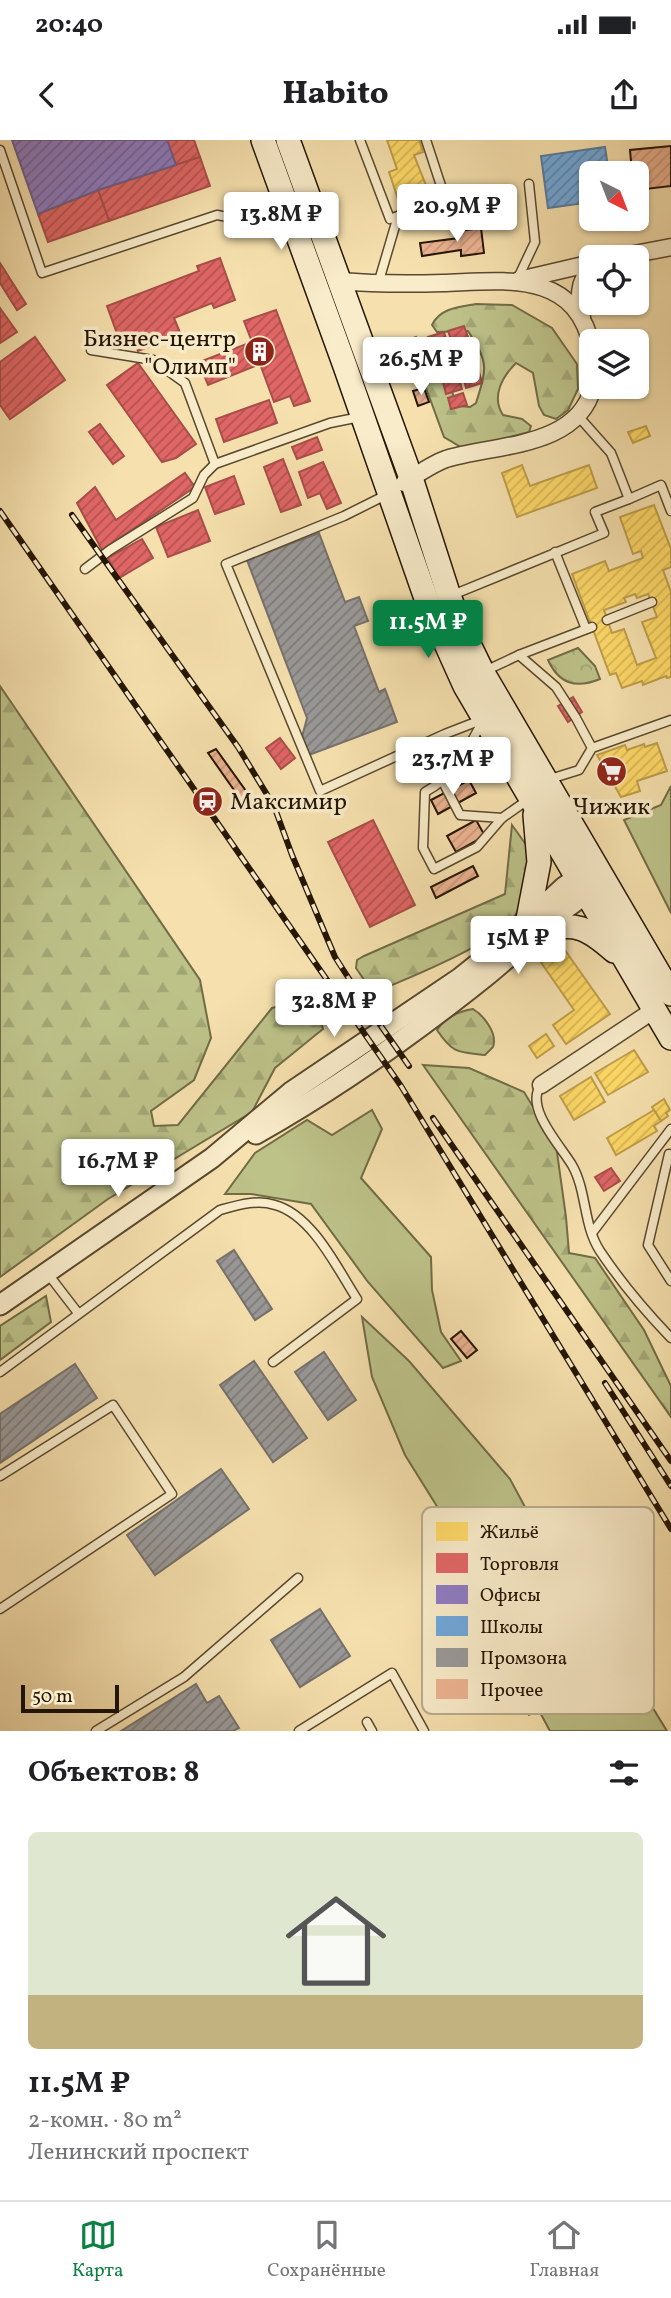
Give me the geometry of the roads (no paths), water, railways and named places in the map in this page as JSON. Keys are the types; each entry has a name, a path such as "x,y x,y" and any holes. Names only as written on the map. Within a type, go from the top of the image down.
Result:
{"main road":[{"path":"263,140 428,604 465,686 671,1038"},
{"path":"288,140 411,478 463,632 483,673 671,994"},
{"path":"300,241 314,256 325,284 329,286 340,281"},
{"path":"529,799 537,822 539,855 534,891 534,924 579,927 598,938 625,962"}],"street":[{"path":"649,251 671,247"},
{"path":"340,281 377,284 517,280 579,268"},
{"path":"517,280 548,288 561,295 574,307 585,329"},
{"path":"581,315 582,320"},
{"path":"390,493 444,460 556,432 579,417 590,399"},
{"path":"0,1305 212,1158 302,1108 469,989 534,924 580,886 601,873"},
{"path":"541,1085 654,1010"}],"lane":[{"path":"360,140 390,219 446,201 426,140"},
{"path":"0,150 42,273 217,215 276,226 300,241"},
{"path":"517,280 535,242 529,184"},
{"path":"258,222 281,189"},
{"path":"377,284 398,216"},
{"path":"91,350 153,360 185,383 215,464"},
{"path":"85,569 110,550 193,498 204,475 215,464 330,424 363,416"},
{"path":"579,417 611,453 629,499"},
{"path":"449,596 604,533 595,512 662,485 671,511"},
{"path":"390,493 344,516 226,564 320,791 484,719"},
{"path":"483,673 519,655 589,628 555,552"},
{"path":"607,620 652,602"},
{"path":"519,655 556,687 592,748"},
{"path":"484,719 465,755 443,782 425,792 423,848 434,869 477,847 502,818 529,799"},
{"path":"545,780 579,770 592,748 671,720"},
{"path":"443,782 460,815 502,818"},
{"path":"541,1085 536,1094 538,1112 573,1168 600,1251 671,1338"},
{"path":"592,1233 671,1129"},
{"path":"670,1152 648,1245 671,1281"},
{"path":"0,1372 220,1210 249,1203 276,1205 306,1222 357,1299 273,1362"},
{"path":"48,1273 78,1313"},
{"path":"0,1476 113,1405 172,1493 0,1609"},
{"path":"96,1731 184,1677 298,1578"},
{"path":"299,1731 391,1673 424,1731"},
{"path":"367,1722 372,1731"}],"railway":[{"path":"0,511 401,1086 671,1529"},
{"path":"72,515 238,747 274,806 335,957 409,1066"},
{"path":"433,1118 671,1461"},
{"path":"605,1383 671,1486"}],"place":[{"name":"Бизнес-центр \"Олимп\"","path":"259,352"},
{"name":"Чижик","path":"611,772"},
{"name":"Максимир","path":"207,801"}]}
